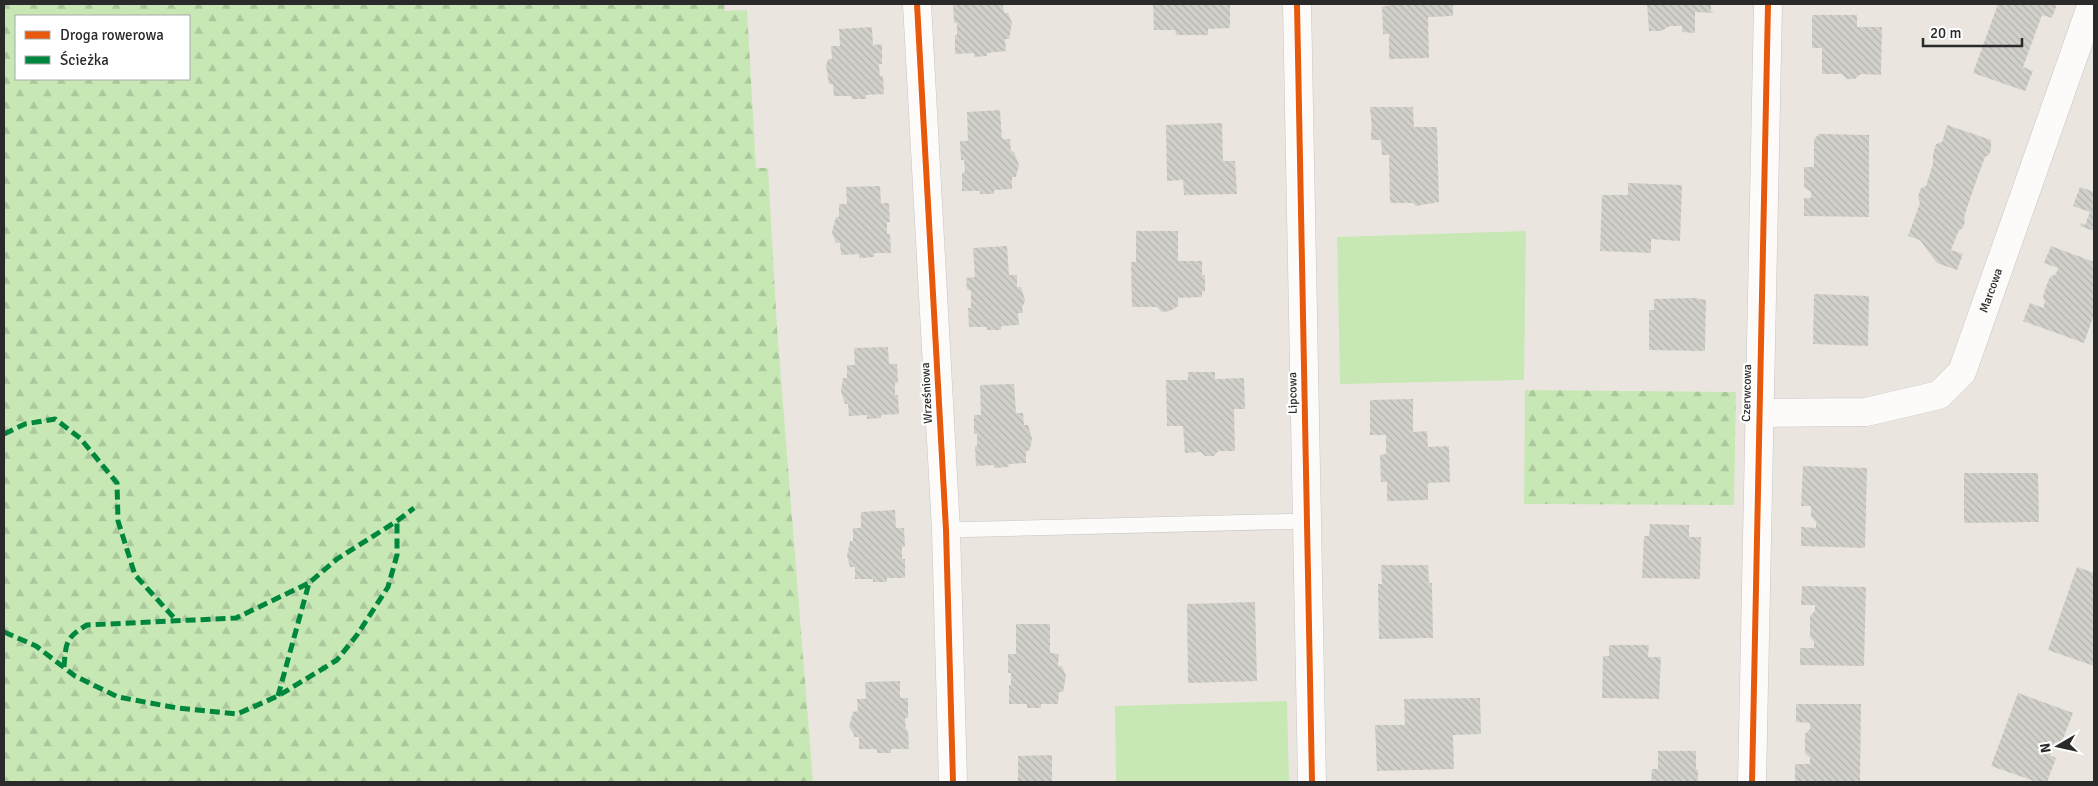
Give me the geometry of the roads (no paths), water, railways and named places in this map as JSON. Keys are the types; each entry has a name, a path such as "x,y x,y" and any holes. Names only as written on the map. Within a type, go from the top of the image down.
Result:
{"street":[{"name":"Wrześniowa","path":"917,4 946,530 953,782"},
{"name":"Lipcowa","path":"1298,4 1312,782"},
{"name":"Czerwcowa","path":"1752,782 1758,413 1768,4"},
{"name":"Marcowa","path":"1758,413 1866,412 1939,395 1962,372 2092,4"}],"lane":[{"path":"946,530 1307,521"}]}
